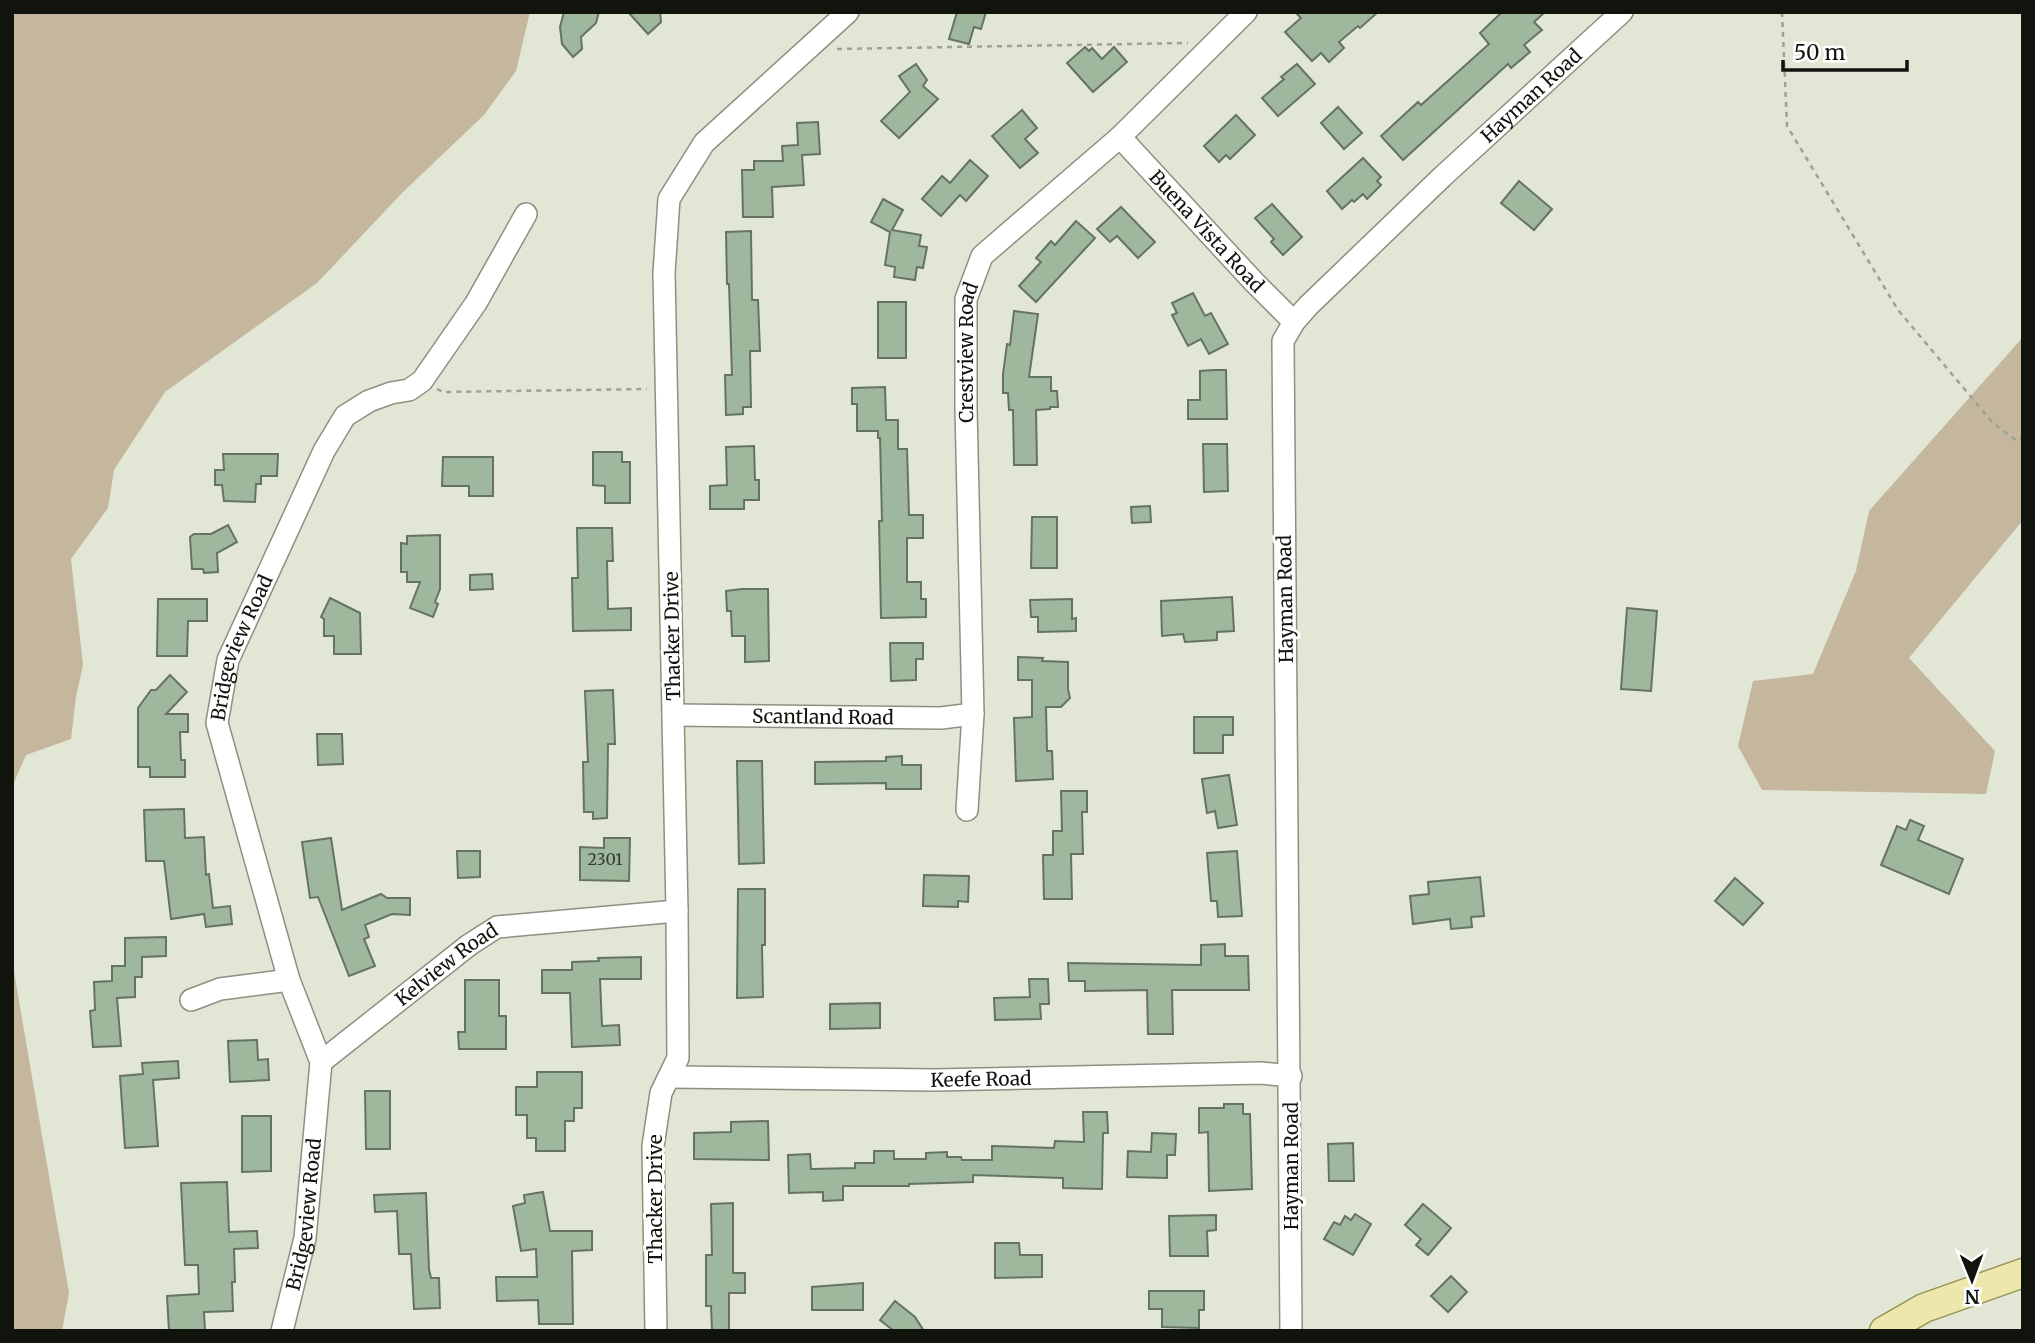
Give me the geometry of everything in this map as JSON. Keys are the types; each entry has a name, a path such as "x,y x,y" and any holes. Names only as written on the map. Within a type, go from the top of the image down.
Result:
{"main road":[{"path":"1884,1331 1924,1308 2023,1273"}],"street":[{"name":"Thacker Drive","path":"656,1331 653,1146 661,1093 678,1058 664,273 668,198 704,143 848,12"},
{"name":"Crestview Road","path":"967,810 973,714 966,299 982,256 1120,137 1246,12"},
{"name":"Hayman Road","path":"1292,1331 1283,341 1308,306 1442,177 1622,12"},
{"name":"Buena Vista Road","path":"1120,137 1294,322"},
{"path":"422,381 477,303 526,214"},
{"name":"Bridgeview Road","path":"282,1331 305,1238 321,1062 289,980 217,723 228,660 324,452 345,416 369,401 409,390 422,381"},
{"name":"Scantland Road","path":"673,715 941,718 973,714"},
{"name":"Kelview Road","path":"321,1062 469,945 497,927 677,911"},
{"path":"191,1000 220,989 289,980"},
{"name":"Keefe Road","path":"669,1077 935,1080 1261,1073 1291,1076"}],"path":[{"path":"1782,12 1787,126 1898,310 1993,423 2017,441 2023,437"},
{"path":"808,49 1215,43"},
{"path":"422,381 443,392 667,389"}],"shaded area":[{"path":"12,12 530,12 516,71 484,115 403,192 317,283 165,392 114,470 108,508 71,559 83,665 71,739 26,755 12,787"},
{"path":"2023,337 2023,520 1909,658 1995,751 1986,794 1762,790 1738,746 1753,681 1813,674 1856,571 1869,511"},
{"path":"12,960 69,1293 62,1331 12,1331"}],"building":[{"path":"564,12 599,12 596,23 581,37 582,49 573,57 562,44 560,27"},
{"path":"628,12 660,12 661,22 648,34"},
{"path":"957,12 986,12 981,29 974,27 969,44 949,39"},
{"path":"1295,12 1378,12 1339,42 1344,48 1329,62 1321,53 1312,61 1285,32 1301,18"},
{"path":"1502,12 1545,12 1534,22 1542,30 1524,45 1530,52 1511,68 1508,64 1403,160 1381,136 1418,102 1421,105 1489,44 1480,33"},
{"path":"1085,47 1089,51 1092,48 1102,59 1114,47 1127,62 1093,92 1067,63"},
{"path":"916,64 927,80 923,86 938,99 899,138 881,121 910,92 899,76"},
{"path":"1297,64 1315,84 1278,116 1262,98"},
{"path":"1338,107 1362,133 1344,149 1321,123"},
{"path":"1022,110 1037,128 1025,139 1038,153 1020,168 992,136"},
{"path":"1236,115 1255,135 1230,159 1226,155 1219,162 1204,146"},
{"path":"818,122 820,154 802,155 804,185 772,187 773,217 743,217 742,170 754,170 754,161 783,161 782,146 798,145 797,123"},
{"path":"1363,158 1381,177 1377,181 1381,185 1367,199 1363,194 1342,209 1327,191"},
{"path":"970,160 988,176 966,201 960,195 941,216 922,199 942,176 950,183"},
{"path":"1519,181 1552,209 1534,230 1501,203"},
{"path":"883,199 903,210 892,230 921,235 919,246 927,247 923,268 917,267 915,280 894,277 895,267 885,265 890,232 871,222"},
{"path":"1272,204 1302,237 1283,255 1271,242 1274,239 1255,218"},
{"path":"1121,207 1155,242 1138,258 1117,236 1110,242 1097,229"},
{"path":"1076,221 1095,238 1036,302 1019,286 1041,262 1036,258 1051,241 1055,245"},
{"path":"751,231 752,300 758,300 760,351 750,351 751,407 743,407 743,414 726,415 725,375 732,375 726,232"},
{"path":"1193,293 1205,316 1211,313 1228,344 1209,354 1201,339 1188,346 1172,315 1177,313 1172,303"},
{"path":"878,302 906,302 906,358 878,358"},
{"path":"1014,311 1038,314 1029,377 1051,377 1051,391 1057,391 1058,407 1036,410 1037,465 1014,465 1013,410 1009,410 1008,393 1003,393 1007,344 1010,345"},
{"path":"1226,370 1227,419 1188,419 1188,400 1200,400 1200,371"},
{"path":"885,387 886,420 898,420 898,449 907,449 909,515 923,515 923,538 907,538 907,582 921,582 921,599 926,599 926,617 881,618 880,438 878,431 857,431 857,404 852,404 852,388"},
{"path":"1203,444 1227,444 1228,491 1204,492"},
{"path":"754,446 755,480 759,480 759,500 744,500 744,509 710,509 710,486 727,485 726,447"},
{"path":"593,452 622,452 622,462 630,462 630,503 605,503 605,486 593,485"},
{"path":"223,454 278,454 277,476 261,476 261,484 256,484 255,502 224,501 222,485 215,485 215,470 224,470"},
{"path":"443,457 493,457 493,496 469,496 469,486 442,486"},
{"path":"1150,506 1151,522 1132,523 1131,507"},
{"path":"1032,517 1057,517 1057,568 1031,568"},
{"path":"228,525 237,542 217,553 218,572 204,573 203,569 192,569 190,537 194,534 211,534"},
{"path":"577,528 612,528 613,561 607,561 608,609 631,608 631,630 573,631 572,578 578,578"},
{"path":"440,535 440,589 433,617 410,608 420,582 407,582 407,572 401,572 401,543 407,544 407,536"},
{"path":"492,574 493,589 470,590 470,575"},
{"path":"768,589 769,661 745,662 745,636 732,636 731,611 727,611 726,591"},
{"path":"1232,597 1234,631 1217,632 1217,640 1185,642 1183,634 1162,636 1161,601"},
{"path":"330,598 360,613 361,654 334,654 334,636 324,636 324,619 321,617"},
{"path":"158,599 207,599 207,621 188,621 187,656 157,656"},
{"path":"1072,599 1072,619 1076,618 1076,631 1038,632 1038,617 1031,617 1030,600"},
{"path":"1627,608 1657,611 1651,691 1621,689"},
{"path":"890,643 923,643 923,659 916,659 916,680 891,681"},
{"path":"1018,657 1068,662 1070,698 1061,707 1046,707 1047,751 1052,751 1053,779 1016,781 1014,718 1032,717 1032,680 1018,680"},
{"path":"170,675 187,692 166,714 188,714 188,732 180,732 185,777 150,777 150,767 138,767 138,708 151,690 156,690"},
{"path":"613,690 615,744 608,744 607,818 593,819 593,812 584,812 583,762 588,762 585,691"},
{"path":"1194,717 1233,717 1233,735 1223,735 1223,753 1194,753"},
{"path":"317,734 342,734 343,764 318,765"},
{"path":"902,756 902,765 921,765 921,789 886,789 886,783 815,784 815,762 886,761 886,757"},
{"path":"737,761 762,761 764,863 739,864"},
{"path":"1229,775 1237,825 1218,828 1215,811 1207,813 1202,779"},
{"path":"1061,791 1087,791 1087,812 1082,812 1083,854 1071,854 1072,899 1044,899 1043,855 1053,855 1053,831 1062,831"},
{"path":"184,809 185,838 204,837 206,875 209,874 213,908 230,906 232,924 206,927 204,914 171,919 164,861 146,861 144,810"},
{"path":"1910,820 1924,826 1918,840 1963,859 1949,894 1881,865 1897,826 1906,830"},
{"path":"331,838 342,910 381,894 387,898 410,898 410,915 392,914 365,925 369,937 364,939 375,966 349,976 318,897 310,898 302,842"},
{"path":"604,838 630,838 629,881 580,880 580,847 604,848"},
{"path":"457,851 480,851 480,877 458,878"},
{"path":"1237,851 1242,916 1218,917 1217,901 1211,901 1207,853"},
{"path":"924,875 969,876 968,902 958,901 958,907 923,906"},
{"path":"1480,877 1484,916 1471,917 1472,927 1451,929 1450,919 1413,924 1410,896 1429,894 1428,882"},
{"path":"1735,878 1763,903 1743,925 1715,901"},
{"path":"738,889 765,889 763,997 737,998"},
{"path":"166,937 166,956 142,957 142,977 135,977 135,997 117,998 121,1046 93,1047 90,1011 95,1010 94,982 112,981 112,966 125,966 125,938"},
{"path":"1225,944 1225,956 1248,956 1249,990 1172,990 1173,1034 1148,1034 1147,990 1085,991 1085,981 1069,981 1068,963 1201,965 1201,945"},
{"path":"641,957 641,979 600,979 602,1026 619,1025 620,1045 572,1047 570,993 542,993 542,970 572,970 572,962 599,961 598,958"},
{"path":"1029,979 1048,979 1049,1004 1040,1004 1041,1019 995,1020 994,998 1030,997"},
{"path":"465,980 499,980 499,1016 506,1016 506,1049 459,1049 458,1032 465,1032"},
{"path":"880,1003 880,1028 830,1029 830,1004"},
{"path":"257,1040 258,1060 268,1059 269,1080 230,1082 228,1041"},
{"path":"178,1061 179,1078 153,1080 158,1146 125,1148 120,1076 143,1074 142,1063"},
{"path":"537,1072 582,1072 582,1108 574,1108 574,1121 565,1121 565,1151 536,1151 536,1138 527,1138 527,1115 516,1115 516,1087 537,1087"},
{"path":"365,1091 390,1091 390,1149 366,1149"},
{"path":"1224,1104 1243,1104 1243,1114 1250,1114 1252,1189 1209,1191 1208,1132 1199,1133 1199,1108 1224,1108"},
{"path":"1083,1112 1107,1112 1108,1133 1103,1133 1102,1189 1063,1188 1063,1178 973,1175 973,1182 843,1186 843,1200 823,1201 823,1192 789,1193 788,1155 810,1154 811,1169 855,1168 855,1163 874,1163 874,1151 894,1151 894,1159 926,1159 926,1153 947,1152 947,1157 961,1157 962,1160 992,1160 992,1146 1054,1148 1055,1141 1084,1142"},
{"path":"242,1116 271,1116 271,1171 242,1172"},
{"path":"768,1121 769,1160 694,1159 694,1133 731,1132 731,1122"},
{"path":"1152,1133 1176,1134 1175,1155 1167,1155 1167,1178 1127,1177 1128,1151 1151,1152"},
{"path":"1353,1143 1354,1181 1329,1181 1328,1144"},
{"path":"227,1182 229,1232 257,1231 258,1248 234,1249 233,1311 204,1312 205,1331 169,1331 167,1296 199,1294 198,1265 185,1265 181,1183"},
{"path":"543,1192 550,1231 592,1231 592,1250 572,1251 573,1324 539,1324 538,1300 497,1301 496,1277 537,1277 536,1249 521,1251 513,1206 525,1203 524,1195"},
{"path":"426,1193 429,1269 431,1278 439,1278 440,1308 414,1309 411,1254 399,1254 397,1211 375,1212 374,1195"},
{"path":"733,1203 733,1273 745,1273 745,1293 729,1293 729,1331 712,1331 711,1306 706,1306 706,1255 712,1255 711,1204"},
{"path":"1423,1204 1451,1228 1428,1255 1416,1245 1421,1239 1405,1225"},
{"path":"1355,1214 1371,1224 1353,1255 1324,1239 1334,1222 1340,1225 1345,1216 1351,1220"},
{"path":"1216,1215 1216,1230 1207,1231 1208,1256 1170,1256 1169,1216"},
{"path":"995,1243 1019,1243 1020,1255 1042,1255 1042,1277 995,1278"},
{"path":"1451,1276 1467,1292 1448,1312 1431,1296"},
{"path":"863,1283 863,1310 812,1310 812,1287"},
{"path":"1149,1291 1204,1291 1204,1310 1199,1310 1199,1328 1162,1327 1162,1309 1149,1309"},
{"path":"895,1301 915,1317 924,1331 894,1331 880,1320"}]}
